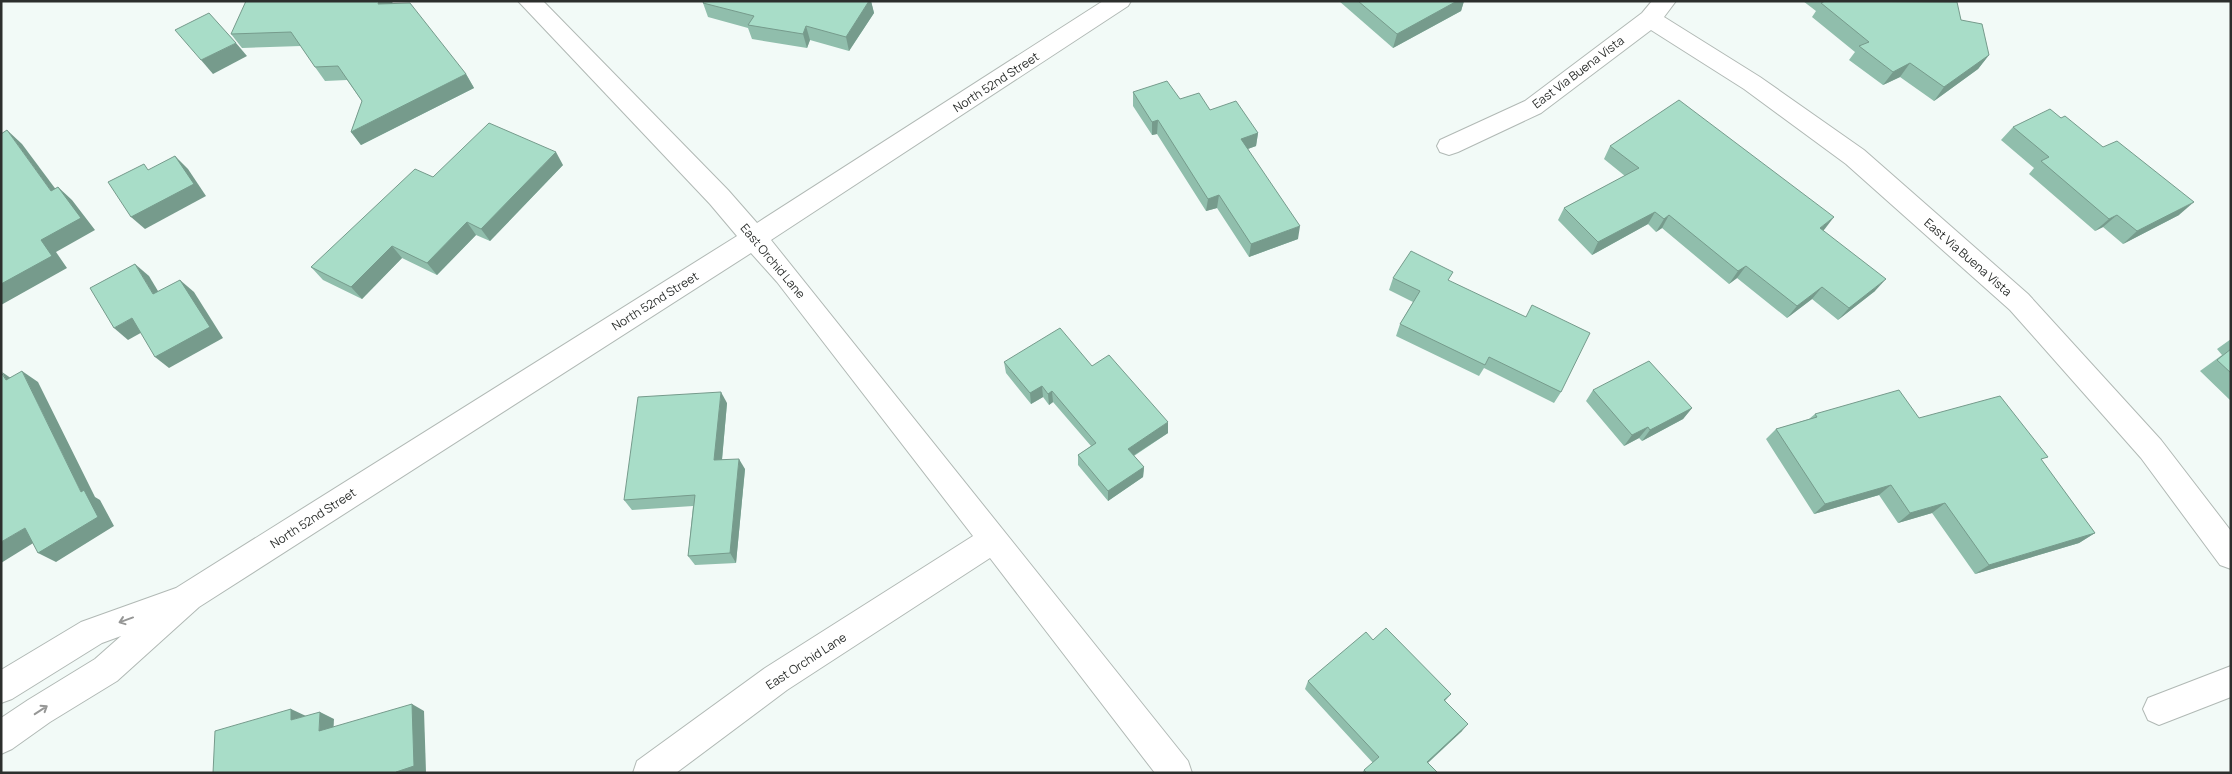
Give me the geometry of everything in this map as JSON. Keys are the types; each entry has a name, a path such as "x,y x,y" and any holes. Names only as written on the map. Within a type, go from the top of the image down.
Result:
{"street":[{"name":"East Orchid Lane","path":"529,1 719,197 786,275 1176,773"},
{"name":"North 52nd Street","path":"1,738 106,670 188,598 754,238 1120,1"},
{"name":"East Via Buena Vista","path":"1449,146 1533,106 1657,10 1855,157 2019,302 2151,449 2231,555"},
{"name":"East Orchid Lane","path":"649,773 776,679 994,540"},
{"name":"North 52nd Street","path":"1,688 92,632 188,598"},
{"path":"2159,709 2231,681"}],"building":[{"path":"246,1 379,1 378,4 410,3 466,74 351,132 362,101 338,66 315,67 291,32 231,34"},
{"path":"704,1 869,1 846,37 806,26 803,34 748,25 754,16 703,3"},
{"path":"1358,1 1457,1 1397,34"},
{"path":"1825,1 1957,2 1961,20 1982,24 1989,55 1944,87 1910,63 1893,72 1859,46 1869,42 1821,3"},
{"path":"209,13 236,43 201,60 175,30"},
{"path":"1167,81 1180,99 1199,93 1210,110 1236,101 1258,133 1241,139 1300,226 1251,244 1219,195 1208,199 1158,120 1152,122 1133,92"},
{"path":"1679,100 1834,217 1820,228 1886,279 1849,308 1822,287 1797,306 1746,266 1738,271 1669,215 1664,219 1655,212 1598,242 1564,208 1639,168 1610,146"},
{"path":"2050,109 2061,118 2065,116 2103,147 2117,141 2194,202 2137,231 2117,215 2109,219 2041,161 2049,157 2013,127"},
{"path":"489,123 556,152 481,229 467,222 427,263 392,246 351,287 311,267 415,169 433,177"},
{"path":"7,130 51,191 58,187 81,218 41,240 52,256 1,284 1,134"},
{"path":"175,156 194,184 131,217 108,182 144,164 148,170"},
{"path":"1411,251 1453,272 1448,280 1526,317 1532,305 1590,333 1561,392 1489,357 1485,365 1400,324 1420,291 1393,278"},
{"path":"135,264 153,294 180,280 210,327 155,357 132,318 114,328 90,288"},
{"path":"1060,328 1092,366 1109,355 1168,422 1128,449 1144,467 1108,491 1078,455 1096,443 1052,391 1048,394 1042,386 1030,393 1004,362"},
{"path":"2231,349 2231,373 2217,360"},
{"path":"1649,361 1692,408 1650,430 1648,427 1632,435 1593,390"},
{"path":"22,371 81,492 84,490 98,517 38,553 25,528 1,542 1,372 6,380"},
{"path":"1899,390 1919,418 2000,396 2048,457 2041,459 2095,533 1989,565 1945,503 1910,513 1891,485 1825,504 1776,429 1817,417 1815,414"},
{"path":"721,392 714,460 739,459 730,553 688,556 695,495 624,500 638,397"},
{"path":"1386,628 1451,694 1444,700 1468,724 1427,762 1438,773 1367,773 1364,770 1379,757 1308,681 1366,632 1373,640"},
{"path":"412,704 414,766 396,773 213,773 215,731 291,709 291,720 320,712 319,731"}]}
